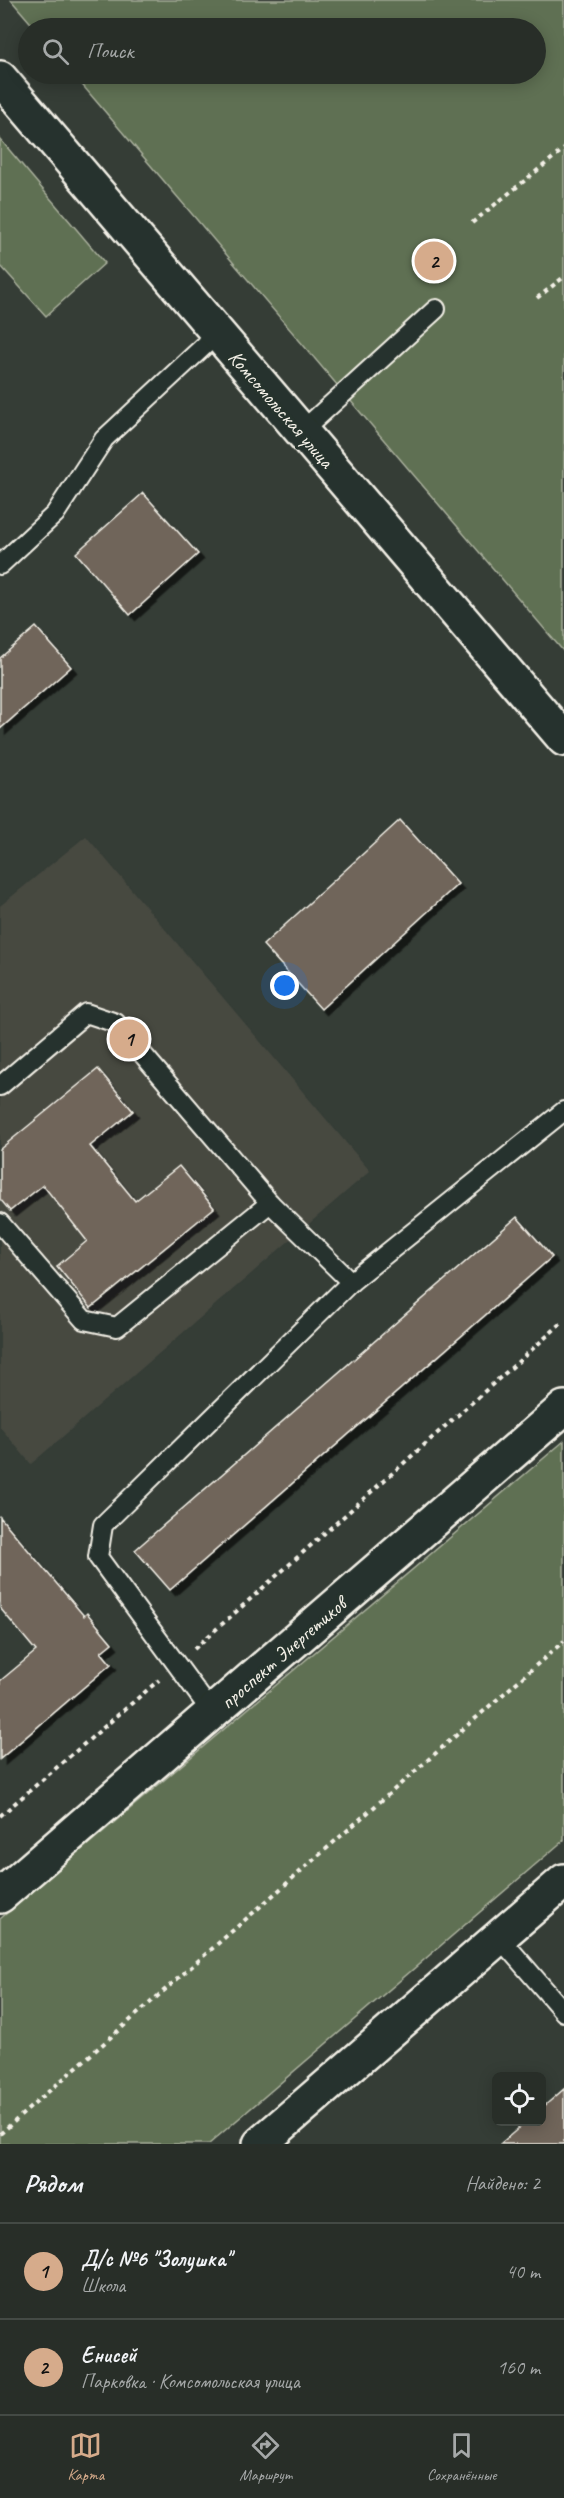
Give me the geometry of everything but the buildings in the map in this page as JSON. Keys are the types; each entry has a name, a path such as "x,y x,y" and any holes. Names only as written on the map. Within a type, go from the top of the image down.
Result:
{"street":[{"name":"Комсомольская улица","path":"0,78 564,739"},
{"name":"проспект Энергетиков","path":"0,1896 564,1408"},
{"path":"260,2144 564,1881"}],"lane":[{"path":"302,432 436,309"},
{"path":"0,564 55,514 104,440 217,334"},
{"path":"0,1086 86,1013 116,1023 270,1203 351,1282"},
{"path":"213,1714 98,1557 103,1525 351,1282 564,1111"},
{"path":"0,1223 84,1320 117,1327 270,1203"},
{"path":"500,1937 564,2012"}],"path":[{"path":"472,223 564,149"},
{"path":"537,298 564,277"},
{"path":"0,1816 177,1665 564,1321"},
{"path":"0,2133 564,1641"}],"shaded area":[{"path":"86,836 370,1171 31,1464 0,1427 0,906"}],"green space":[{"path":"11,0 564,0 564,652 81,84 546,84 546,18 26,18"},
{"path":"0,139 105,263 46,316 0,265"},
{"path":"564,1441 564,1840 209,2144 0,2144 0,1919"}],"place":[{"name":"Енисей","path":"434,261"},
{"name":"Д/с №6 \"Золушка\"","path":"129,1039"}]}
